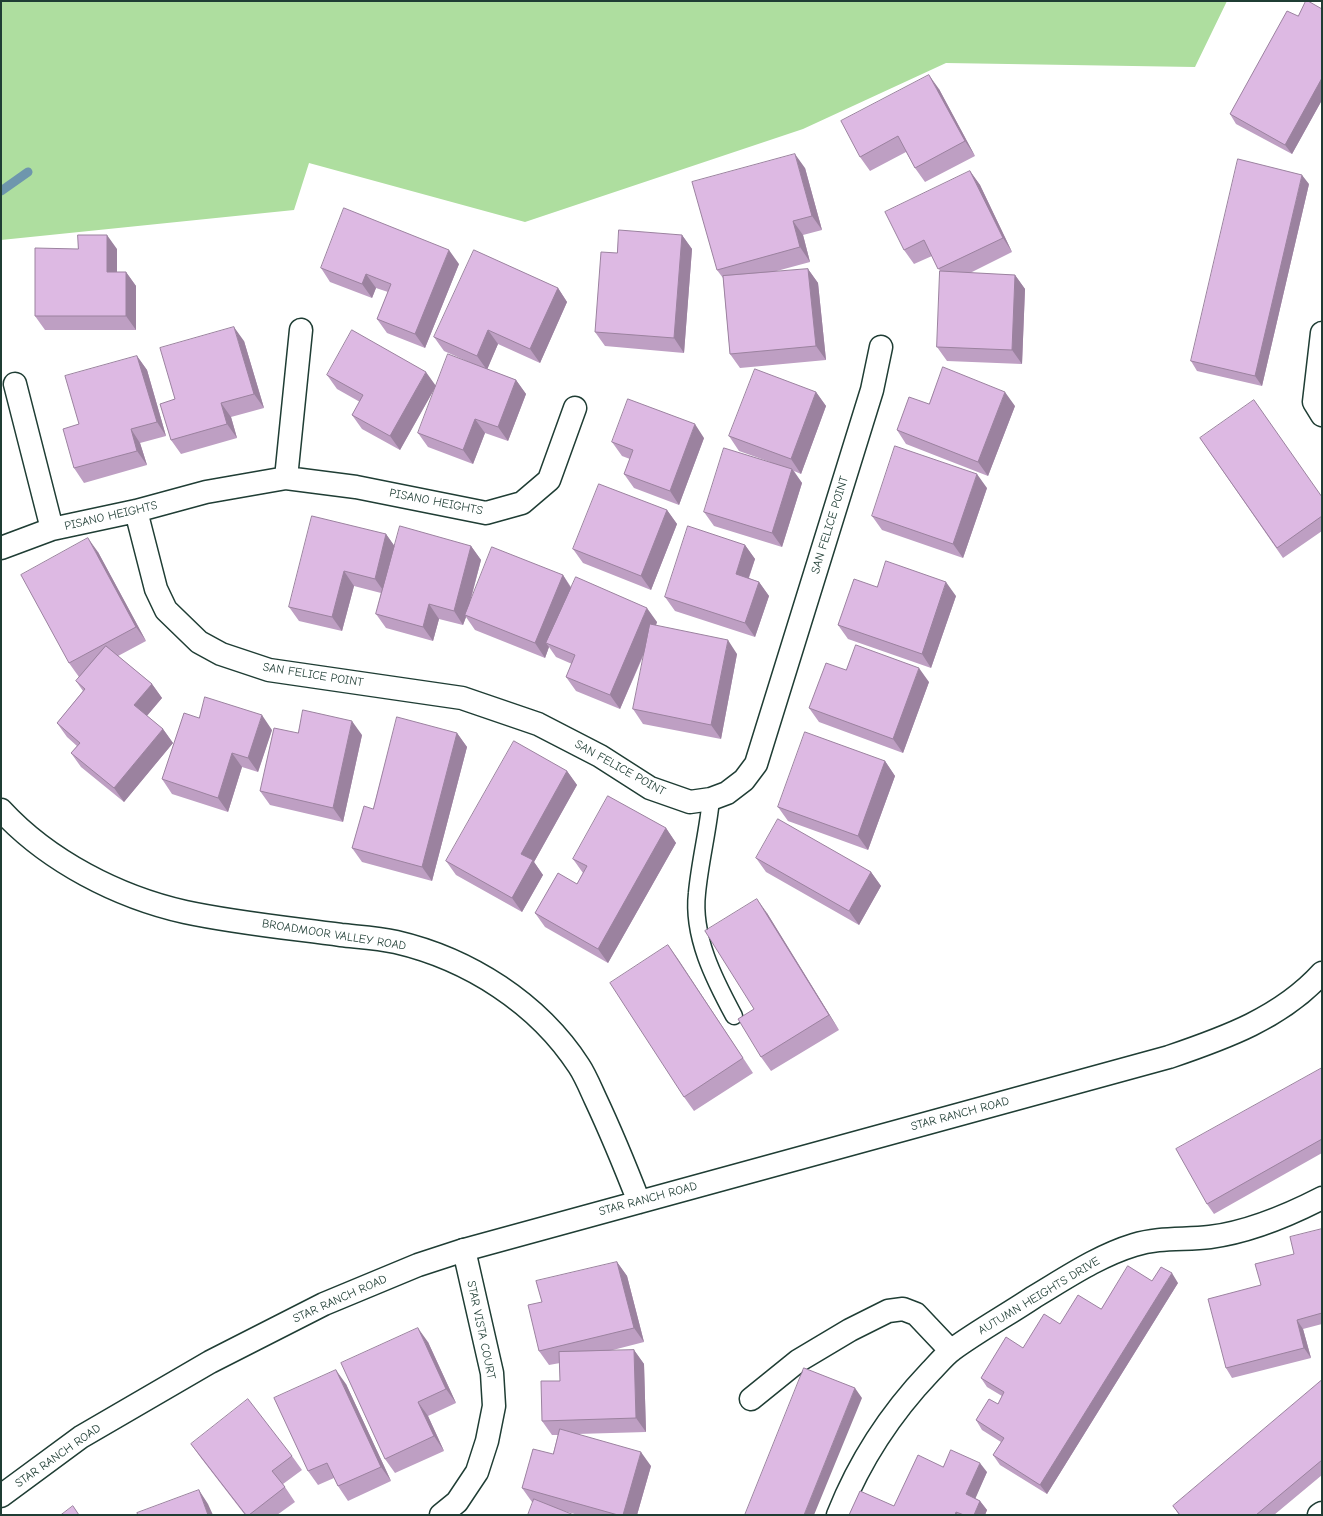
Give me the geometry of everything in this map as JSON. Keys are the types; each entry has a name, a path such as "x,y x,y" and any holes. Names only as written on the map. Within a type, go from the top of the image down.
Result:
{"street":[{"path":"286,478 301,330"},
{"path":"1322,333 1314,402 1322,415"},
{"name":"SAN FELICE POINT","path":"136,511 156,589 166,610 199,642 221,654 269,670 462,698 538,724 600,756 650,788 671,797 690,802 711,799 727,793 744,780 756,764 872,390 881,347"},
{"name":"PISANO HEIGHTS","path":"15,384 52,529"},
{"name":"PISANO HEIGHTS","path":"1,548 52,529 136,511 206,492 286,478 356,487 486,513 522,503 548,480 575,408"},
{"name":"BROADMOOR VALLEY ROAD","path":"1,810 36,842 75,868 146,901 184,912 225,919 396,942 454,961 486,978 517,1000 546,1026 579,1066 615,1140 639,1202"},
{"name":"STAR RANCH ROAD","path":"1,1496 81,1437 210,1362 324,1304 418,1265 464,1250 1169,1057 1216,1041 1270,1016 1312,984 1322,973"},
{"name":"AUTUMN HEIGHTS DRIVE","path":"838,1515 864,1460 888,1423 917,1386 951,1351 1056,1284 1101,1258 1135,1245 1171,1238 1210,1237 1248,1229 1293,1213 1322,1198"},
{"name":"STAR VISTA COURT","path":"441,1515 457,1502 477,1472 487,1441 494,1406 492,1373 464,1250"},
{"path":"751,1399 798,1361 850,1330 888,1311 903,1309 916,1314 951,1351"}],"lane":[{"path":"711,799 707,837 697,893 697,917 703,947 721,992 734,1016"}],"green space":[{"path":"1,1 1227,1 1195,67 946,63 803,129 525,222 309,163 294,210 1,240"}],"building":[{"path":"1306,1 1322,9 1322,78 1285,145 1230,114 1287,11 1298,16"},
{"path":"929,75 965,141 915,168 898,136 860,157 841,121"},
{"path":"795,154 812,216 793,221 800,247 717,270 692,182"},
{"path":"1238,159 1302,175 1255,376 1191,361"},
{"path":"970,171 1003,238 938,269 924,240 904,250 885,212"},
{"path":"344,208 449,250 415,334 377,319 391,284 366,274 362,284 321,268"},
{"path":"619,230 682,235 674,338 595,332 601,252 617,253"},
{"path":"78,235 107,235 107,272 126,272 126,316 35,316 35,248 78,249"},
{"path":"474,250 558,288 530,349 488,330 477,356 434,337"},
{"path":"808,269 816,346 730,354 723,276"},
{"path":"940,271 1015,275 1012,350 937,347"},
{"path":"234,327 254,394 221,403 227,424 171,440 160,404 175,399 160,348"},
{"path":"352,330 426,372 390,436 352,415 363,395 327,375"},
{"path":"448,354 516,380 498,427 475,419 463,450 418,433"},
{"path":"137,356 157,422 131,429 137,451 74,468 63,429 79,424 65,376"},
{"path":"943,367 1005,392 978,462 897,430 909,397 929,404"},
{"path":"755,369 816,392 791,459 729,436"},
{"path":"628,399 695,424 670,491 624,474 633,450 612,442"},
{"path":"1254,400 1322,497 1322,516 1277,548 1200,438"},
{"path":"895,446 977,474 953,544 872,516"},
{"path":"724,448 792,469 772,533 704,512"},
{"path":"599,484 667,510 641,576 573,549"},
{"path":"312,516 386,534 375,579 344,571 332,617 289,607"},
{"path":"400,526 471,546 454,611 429,604 423,627 376,614"},
{"path":"688,526 745,545 736,574 759,582 745,623 665,597"},
{"path":"88,538 136,627 69,663 21,575"},
{"path":"492,547 563,575 535,643 465,615"},
{"path":"886,561 946,582 922,654 838,625 854,579 877,587"},
{"path":"576,577 647,608 610,695 566,677 575,655 546,643"},
{"path":"650,624 728,640 711,725 633,709"},
{"path":"856,645 919,668 893,739 809,708 826,663 846,670"},
{"path":"106,646 152,684 134,705 163,729 114,788 71,753 80,743 57,723 85,689 76,681"},
{"path":"205,697 262,715 248,758 232,753 218,798 162,779 184,713 199,718"},
{"path":"303,710 352,721 333,808 260,791 274,728 298,733"},
{"path":"397,717 457,733 422,867 352,848 364,806 373,809"},
{"path":"805,732 885,761 858,836 778,807"},
{"path":"514,741 567,771 521,854 533,860 512,898 446,861"},
{"path":"608,796 666,828 598,949 535,913 558,873 577,884 587,866 573,859"},
{"path":"778,819 871,872 849,911 756,858"},
{"path":"757,899 829,1015 761,1057 738,1019 754,1009 705,931"},
{"path":"668,945 743,1058 684,1097 610,983"},
{"path":"1322,1068 1322,1139 1207,1204 1176,1149"},
{"path":"1322,1229 1322,1313 1297,1320 1304,1348 1226,1368 1208,1299 1261,1285 1255,1264 1294,1254 1290,1237"},
{"path":"617,1262 634,1328 539,1351 528,1305 542,1302 536,1281"},
{"path":"1128,1266 1152,1281 1161,1267 1172,1273 1040,1485 993,1455 1004,1438 976,1420 989,1399 998,1404 1004,1392 981,1378 1006,1337 1023,1348 1044,1314 1060,1324 1078,1295 1101,1309"},
{"path":"418,1328 446,1389 418,1402 434,1436 385,1459 341,1363"},
{"path":"634,1350 636,1418 542,1421 541,1381 560,1381 559,1352"},
{"path":"804,1368 855,1388 804,1515 745,1515"},
{"path":"336,1370 381,1467 338,1486 327,1463 308,1471 274,1398"},
{"path":"1322,1380 1322,1460 1256,1515 1180,1515 1173,1506"},
{"path":"248,1399 292,1456 272,1471 285,1487 249,1515 246,1515 191,1444"},
{"path":"560,1429 641,1452 623,1515 618,1515 522,1488 533,1449 553,1454"},
{"path":"951,1450 980,1463 966,1494 980,1501 974,1515 964,1515 956,1512 955,1515 849,1515 860,1491 894,1506 918,1455 943,1467"},
{"path":"199,1490 208,1515 138,1515 137,1513"},
{"path":"534,1499 574,1515 528,1515"},
{"path":"73,1506 79,1515 61,1515"}],"waterway":[{"path":"1,191 28,172"}]}
